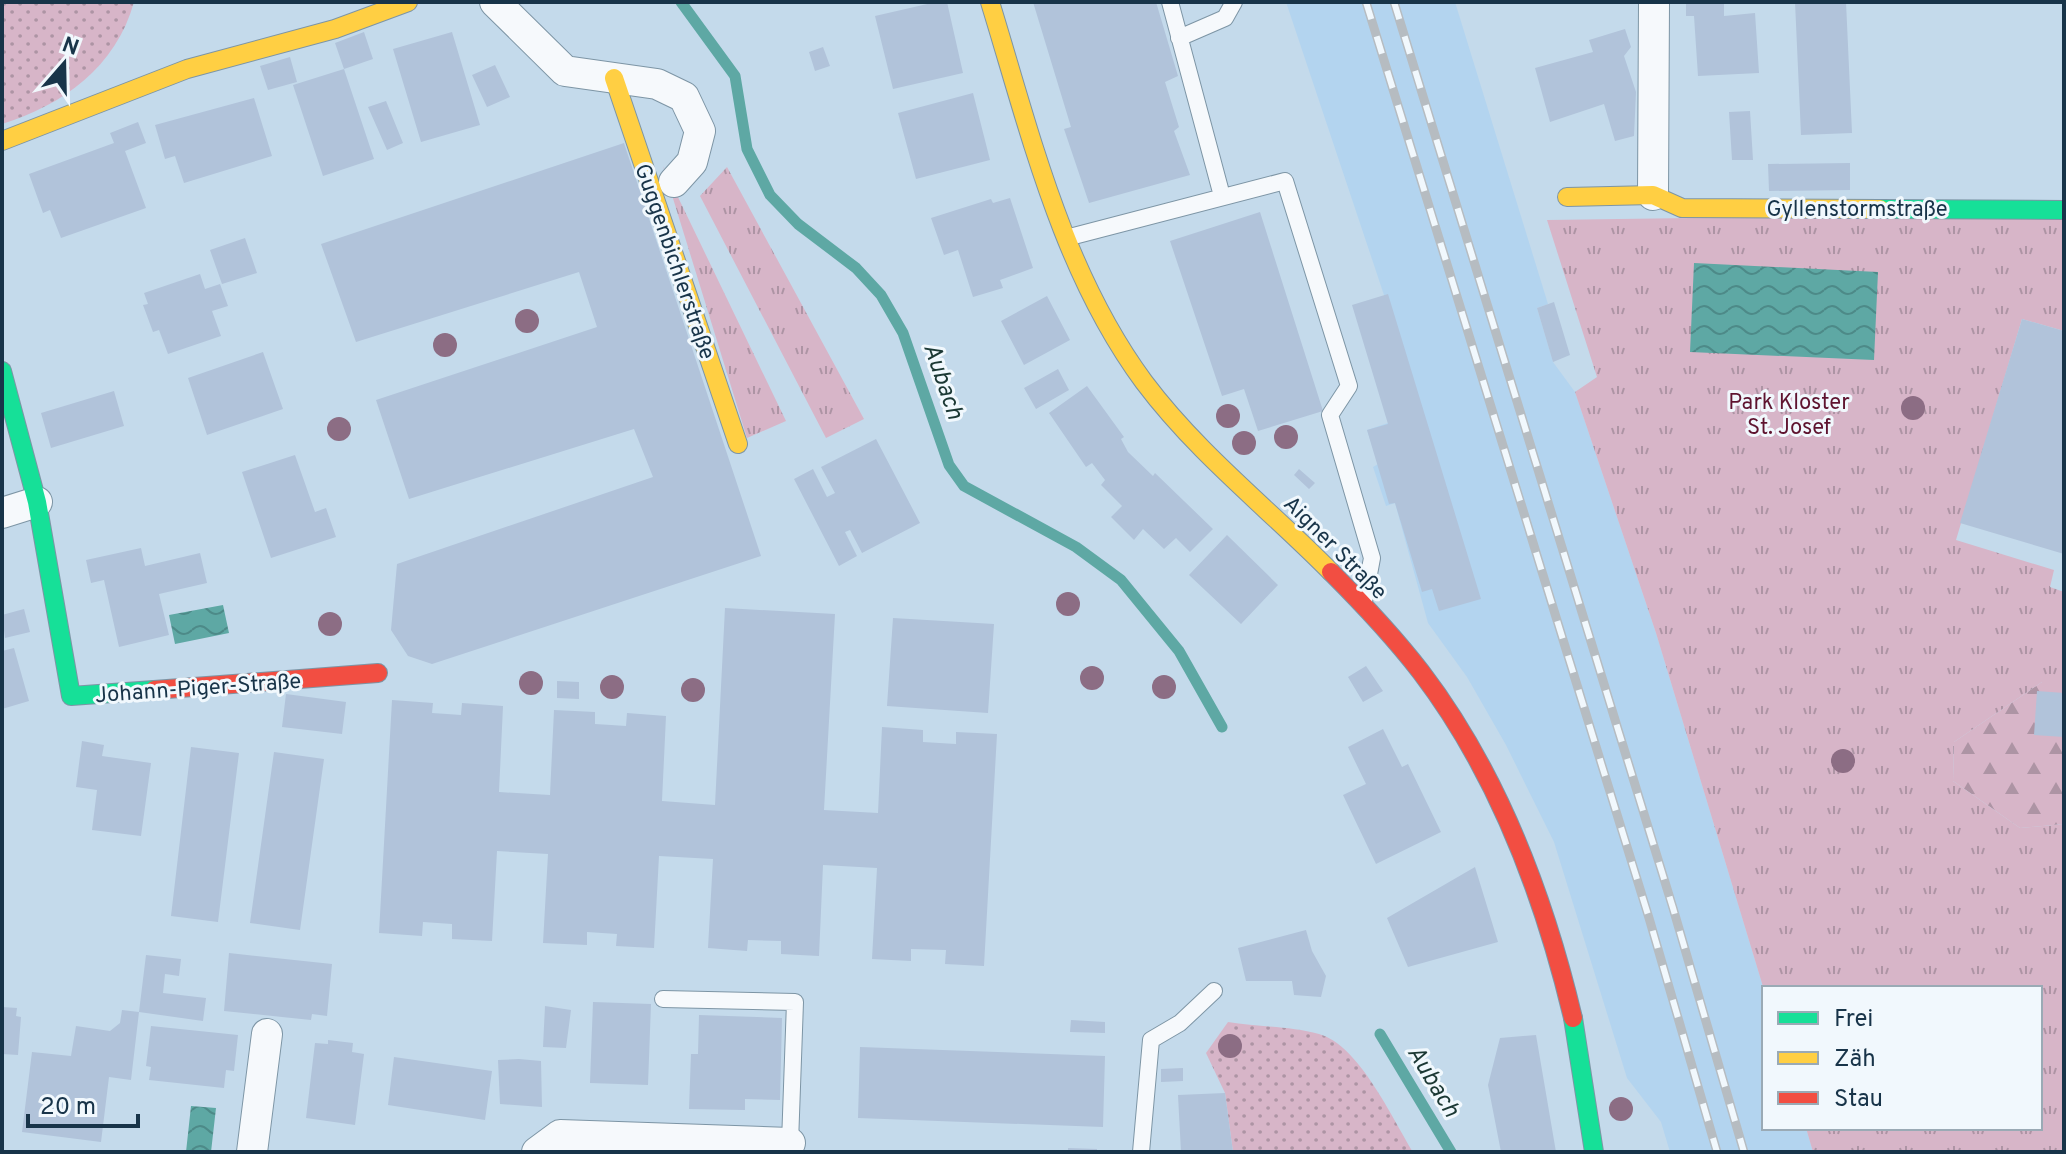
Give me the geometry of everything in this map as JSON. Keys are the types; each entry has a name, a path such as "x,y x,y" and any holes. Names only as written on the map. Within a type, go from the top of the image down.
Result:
{"street":[{"path":"2,141 187,69 335,29 408,2"},
{"name":"Guggenbichlerstraße","path":"495,2 565,71 657,84 684,97 700,131 692,162 674,182"},
{"name":"Aigner Straße","path":"990,2 1064,238 1123,352 1159,399 1229,477 1362,606 1432,686 1474,752 1518,842 1562,979 1580,1061 1594,1152"},
{"path":"1653,195 1654,2"},
{"name":"Guggenbichlerstraße","path":"614,78 738,444"},
{"name":"Gyllenstormstraße","path":"1567,197 1653,195 1682,208 2064,210"},
{"name":"Johann-Piger-Straße","path":"2,371 37,502 71,696 378,673"},
{"path":"2,513 37,502"},
{"path":"252,1152 267,1034"},
{"path":"537,1152 560,1135 709,1146 790,1143"}],"lane":[{"path":"1170,2 1222,196"},
{"path":"1179,38 1225,18 1234,2"},
{"path":"1064,238 1285,181 1349,386 1330,415 1372,558 1362,606"},
{"path":"1141,1152 1151,1040 1180,1023 1214,991"},
{"path":"663,999 795,1002 790,1143"}],"shaded area":[{"path":"1286,2 1455,2 1548,304 1537,308 1553,362 1575,392 1656,633 1763,986 1762,1130 1807,1130 1813,1152 1670,1152 1661,1122 1627,1078 1554,842 1506,745 1467,677 1428,623 1395,503 1386,506 1373,467 1378,464 1367,430 1388,423 1384,295"}],"green space":[{"path":"2,2 134,2 114,46 84,80 46,106 2,124"},
{"path":"663,166 786,421 747,438"},
{"path":"727,167 864,419 826,438 700,196"},
{"name":"Park Kloster St. Josef","path":"2064,213 2064,331 2022,319 1956,540 2054,570 2050,587 2064,592 2064,682 2042,682 1954,742 1953,781 2020,828 2064,824 2064,1152 1813,1152 1807,1130 2042,1130 2042,986 1763,986 1656,633 1575,392 1597,377 1547,220"},
{"path":"2042,682 2064,682 2064,824 2020,828 1953,781 1954,742"},
{"path":"1228,1022 1308,1031 1334,1041 1361,1067 1413,1152 1233,1152 1225,1093 1206,1053"}],"water":[{"path":"1694,263 1878,272 1874,360 1690,352"},
{"path":"223,605 229,633 175,644 169,615"},
{"path":"191,1106 216,1108 211,1152 186,1152"}],"building":[{"path":"947,2 963,73 893,89 875,16"},
{"path":"1033,2 1156,2 1178,76 1165,82 1179,127 1174,131 1190,175 1089,203 1064,129 1071,127"},
{"path":"1686,2 1724,2 1724,16 1755,13 1759,73 1698,76 1694,16 1686,16"},
{"path":"1795,2 1846,2 1852,133 1801,135"},
{"path":"1625,29 1631,47 1624,56 1636,92 1634,136 1615,141 1604,104 1550,122 1535,68 1593,52 1589,40"},
{"path":"364,32 373,59 344,69 335,43"},
{"path":"452,32 480,125 421,142 393,49"},
{"path":"823,47 830,66 815,71 809,52"},
{"path":"290,57 297,82 268,90 260,66"},
{"path":"495,65 510,97 487,107 472,75"},
{"path":"344,69 374,159 323,176 293,85"},
{"path":"973,93 990,160 916,179 898,113"},
{"path":"254,98 272,156 184,183 175,156 165,159 155,125"},
{"path":"386,101 403,143 387,150 368,107"},
{"path":"1750,111 1753,160 1732,160 1729,112"},
{"path":"138,122 146,143 125,151 146,208 61,238 50,210 43,213 29,174 114,143 110,133"},
{"path":"624,143 761,556 432,664 408,656 391,630 397,564 653,477 634,429 409,499 376,400 597,327 579,272 356,342 321,244"},
{"path":"1850,163 1850,190 1769,191 1768,164"},
{"path":"1010,198 1033,268 1000,280 1003,288 973,297 958,250 944,255 931,218 991,199 993,203"},
{"path":"1260,212 1323,411 1258,431 1244,389 1222,396 1170,241"},
{"path":"245,238 257,273 222,284 210,250"},
{"path":"200,274 205,289 220,284 228,306 212,311 221,336 168,354 159,330 153,332 143,305 148,304 144,293"},
{"path":"1388,294 1481,599 1439,611 1432,589 1422,592 1395,503 1389,504 1367,430 1388,424 1352,305"},
{"path":"1047,296 1070,340 1024,365 1001,321"},
{"path":"1554,302 1570,355 1553,362 1537,308"},
{"path":"2022,319 2064,331 2064,554 1960,523"},
{"path":"263,352 283,409 207,435 188,378"},
{"path":"1058,369 1069,390 1036,409 1024,388"},
{"path":"1087,386 1124,437 1121,439 1128,452 1153,476 1155,473 1213,529 1190,552 1176,538 1164,549 1143,529 1134,540 1111,517 1122,506 1101,485 1105,480 1092,463 1086,467 1049,413"},
{"path":"114,391 124,426 51,448 41,413"},
{"path":"876,439 920,523 862,553 850,530 845,532 857,556 839,566 794,479 813,469 827,497 835,493 821,467"},
{"path":"295,455 315,512 326,508 336,537 271,558 242,472"},
{"path":"1299,469 1315,483 1309,489 1294,475"},
{"path":"1227,535 1278,585 1241,624 1189,575"},
{"path":"141,548 145,566 200,553 207,583 159,594 169,635 119,647 104,580 91,583 86,560"},
{"path":"725,608 835,614 824,810 878,813 882,727 923,730 923,742 956,744 956,732 997,734 984,966 945,964 946,950 911,949 911,961 872,959 877,868 823,865 819,956 781,954 781,941 748,940 747,951 708,948 713,859 659,856 654,948 616,946 617,934 587,932 587,945 543,943 548,854 497,851 492,941 452,939 452,924 423,922 422,936 379,933 392,700 433,703 432,713 461,715 462,703 503,706 499,792 550,795 554,710 595,712 595,724 626,726 627,713 666,716 662,801 715,805"},
{"path":"24,609 30,632 5,638 2,615"},
{"path":"893,618 994,624 988,713 887,706"},
{"path":"14,648 29,701 2,709 2,651"},
{"path":"1366,666 1383,691 1363,702 1348,677"},
{"path":"557,681 579,682 579,699 557,698"},
{"path":"2037,691 2064,693 2064,737 2034,735"},
{"path":"286,694 346,702 342,734 282,727"},
{"path":"1383,729 1402,767 1408,764 1441,832 1376,864 1343,795 1366,784 1348,747"},
{"path":"82,741 104,745 102,756 151,763 141,836 92,830 97,790 76,787"},
{"path":"191,747 239,753 218,922 171,916"},
{"path":"274,752 324,759 300,930 250,923"},
{"path":"1475,867 1498,942 1408,967 1387,918"},
{"path":"1306,930 1312,951 1326,976 1321,997 1294,995 1292,981 1246,981 1238,948"},
{"path":"229,953 332,964 327,1016 312,1014 311,1020 224,1011"},
{"path":"146,955 181,959 179,976 165,974 163,993 206,998 203,1021 139,1012"},
{"path":"593,1002 651,1004 648,1085 590,1083"},
{"path":"545,1006 571,1010 566,1048 543,1047"},
{"path":"2,1007 17,1008 16,1016 21,1017 18,1055 2,1054"},
{"path":"122,1010 139,1012 131,1080 109,1077 101,1142 22,1132 32,1052 71,1056 76,1026 110,1031 120,1023"},
{"path":"699,1015 782,1018 780,1100 745,1099 745,1110 689,1109 691,1054 698,1054"},
{"path":"1071,1020 1105,1022 1105,1033 1070,1032"},
{"path":"151,1026 238,1035 234,1071 226,1070 224,1088 149,1080 151,1067 146,1066"},
{"path":"1536,1035 1556,1152 1501,1152 1488,1085 1500,1038"},
{"path":"328,1040 353,1043 352,1052 364,1054 355,1125 306,1118 315,1043 328,1044"},
{"path":"860,1047 1105,1056 1103,1127 858,1118"},
{"path":"394,1057 492,1071 485,1120 388,1105"},
{"path":"498,1060 541,1061 542,1107 500,1104"},
{"path":"1183,1068 1183,1081 1161,1082 1161,1069"},
{"path":"1225,1093 1233,1152 1181,1152 1178,1095"},
{"path":"1068,1148 1097,1149 1097,1152 1068,1152"}],"waterway":[{"name":"Aubach","path":"681,2 735,76 747,149 770,195 798,224 856,268 881,295 903,333 949,465 964,486 1076,547 1121,580 1179,651 1222,727"},
{"name":"Aubach","path":"1380,1034 1451,1152"}],"railway":[{"path":"1366,2 1649,918 1717,1152"},
{"path":"1394,2 1673,908 1744,1152"}],"traffic: fast":[{"path":"1880,209 2064,210"},
{"path":"2,371 37,502 71,696 154,690"},
{"path":"1573,1018 1594,1152"}],"traffic: slow":[{"path":"2,141 187,69 335,29 408,2"},
{"path":"990,2 1051,199 1091,294 1115,339 1144,382 1187,433 1331,572"},
{"path":"614,78 738,444"},
{"path":"1567,197 1653,195 1682,208 1880,209"}],"traffic: jam":[{"path":"1331,572 1411,659 1473,752 1515,837 1532,882 1573,1018"},
{"path":"154,690 378,673"}]}
